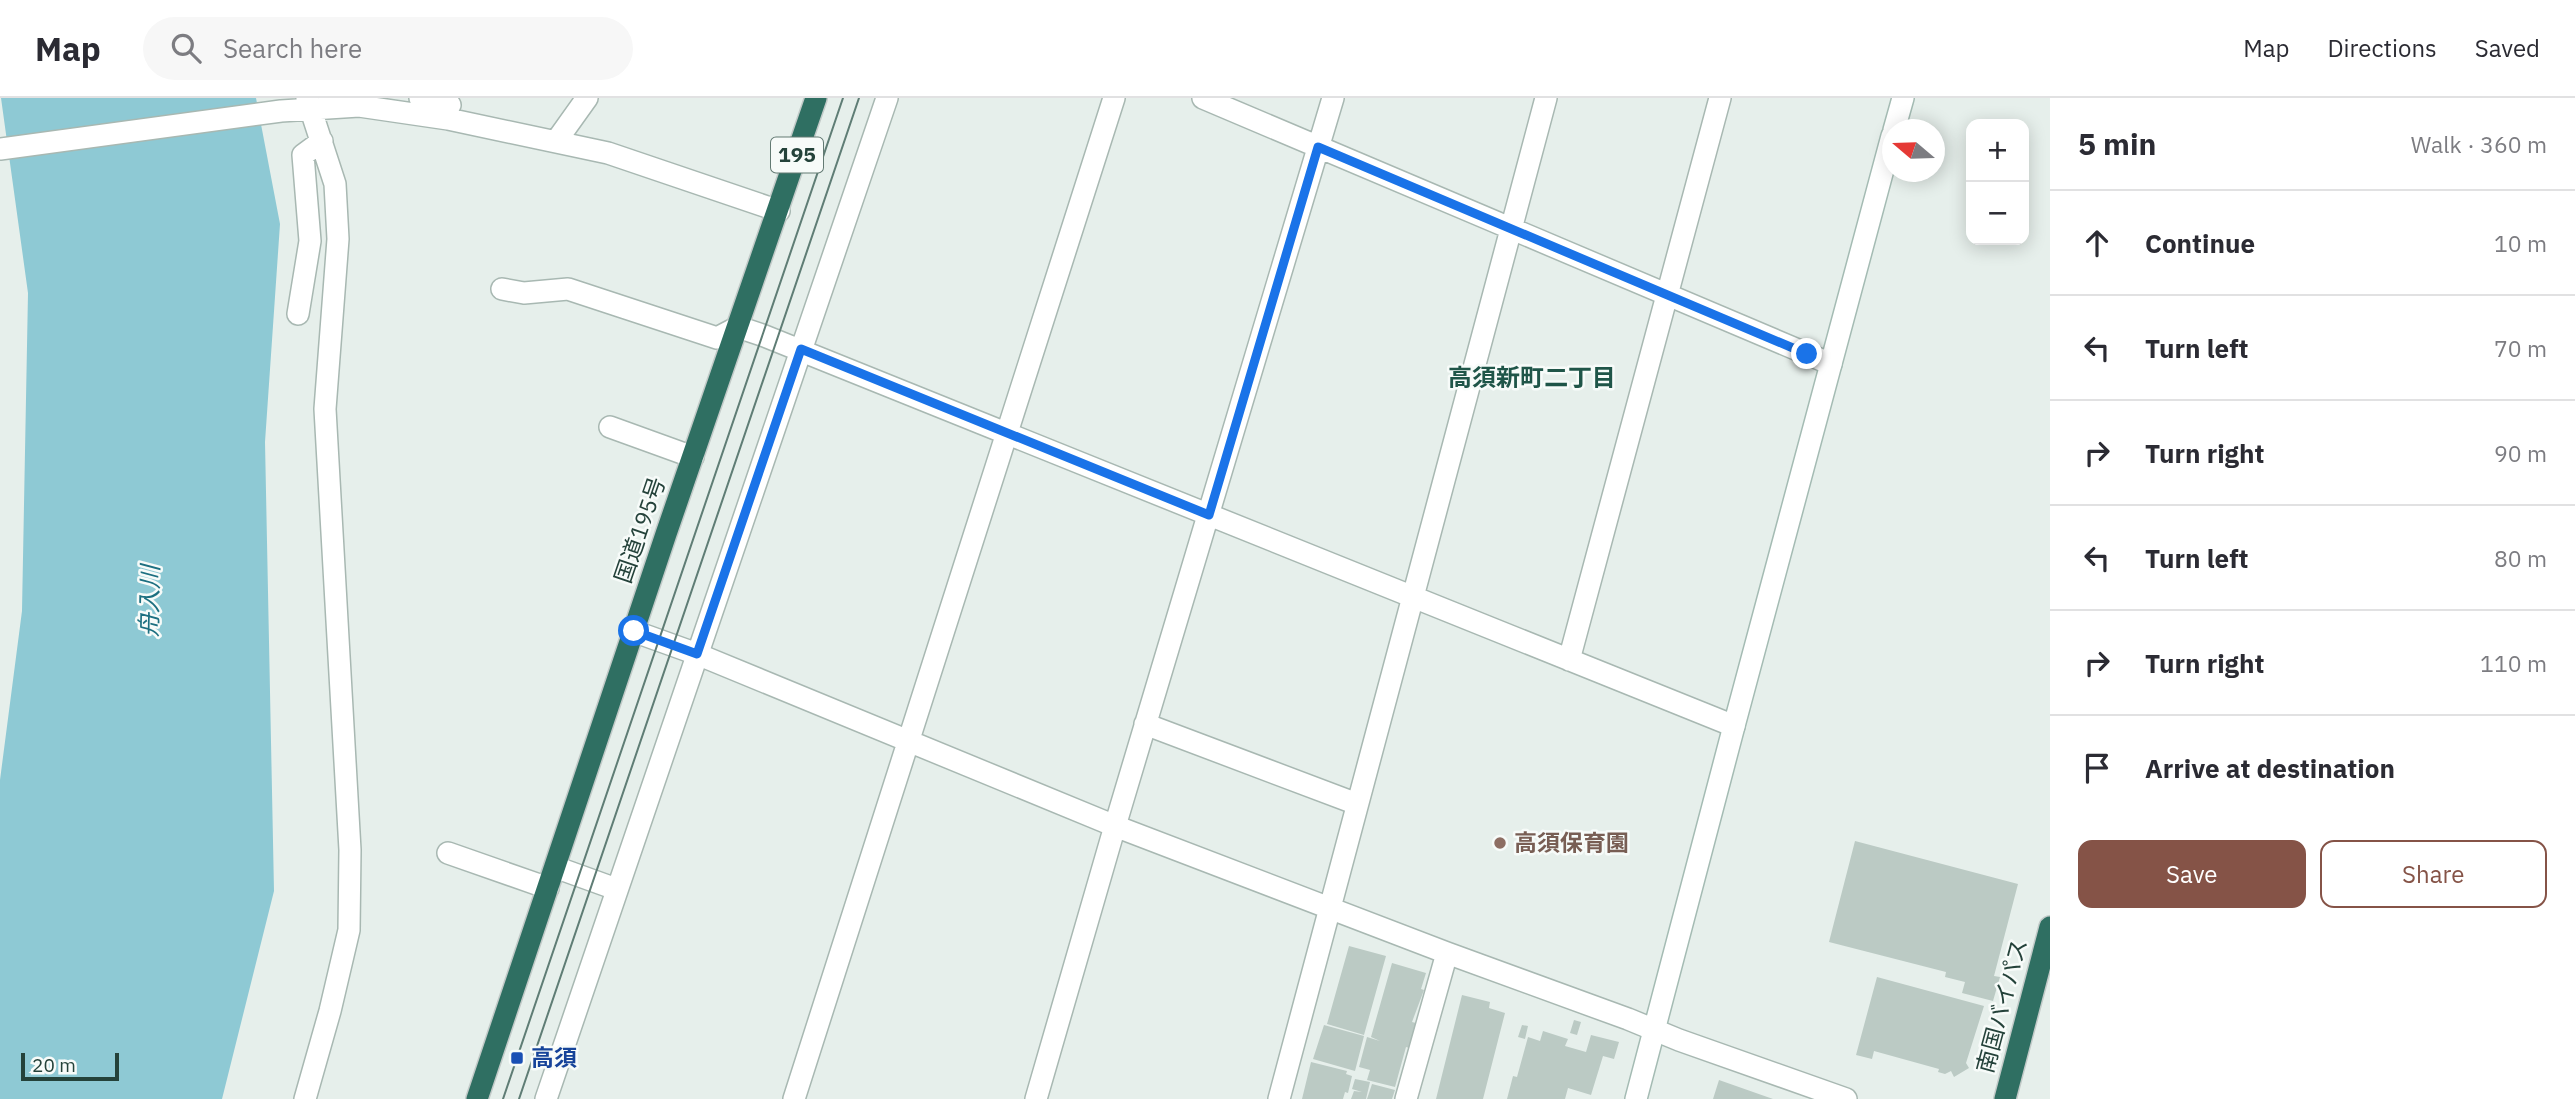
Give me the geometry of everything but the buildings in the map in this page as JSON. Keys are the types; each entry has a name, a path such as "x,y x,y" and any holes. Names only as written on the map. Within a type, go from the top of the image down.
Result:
{"highway":[{"name":"国道195号","path":"477,1099 816,98"},
{"name":"南国バイパス","path":"2005,1099 2050,927"}],"street":[{"path":"420,98 608,153 779,211"},
{"path":"557,140 587,98"},
{"path":"546,1099 887,98"},
{"path":"794,1099 1114,98"},
{"path":"1203,98 1831,364"},
{"path":"1036,1099 1145,724 1333,98"},
{"path":"1279,1099 1546,98"},
{"path":"1569,660 1720,98"},
{"path":"1897,119 1903,98"},
{"path":"0,149 281,111 309,103 450,107"},
{"path":"305,1099 349,930 350,863 325,409 338,239 335,184 309,103"},
{"path":"298,314 310,241 303,155 322,141"},
{"path":"1636,1099 1882,173"},
{"path":"502,289 524,293 568,289 717,338 738,327 801,349 1734,726"},
{"path":"610,427 693,457"},
{"path":"634,631 697,654 1115,826 1679,1040 1846,1099"},
{"path":"1145,724 1357,804"},
{"path":"448,853 548,888"},
{"path":"555,867 616,888"},
{"path":"1406,1099 1447,953"}],"water":[{"name":"舟入川","path":"1,98 256,98 280,224 265,442 274,891 222,1099 0,1099 0,780 22,611 28,293"}],"tram line":[{"path":"503,1099 843,98"},
{"path":"519,1099 859,98"}],"place":[{"name":"高須保育園","path":"1500,843"},
{"name":"高須","path":"517,1058"}],"district":[{"name":"高須新町二丁目","path":"1532,378"}],"route":[{"path":"634,631 697,654 801,349 1209,515 1318,147 1807,354"}]}
